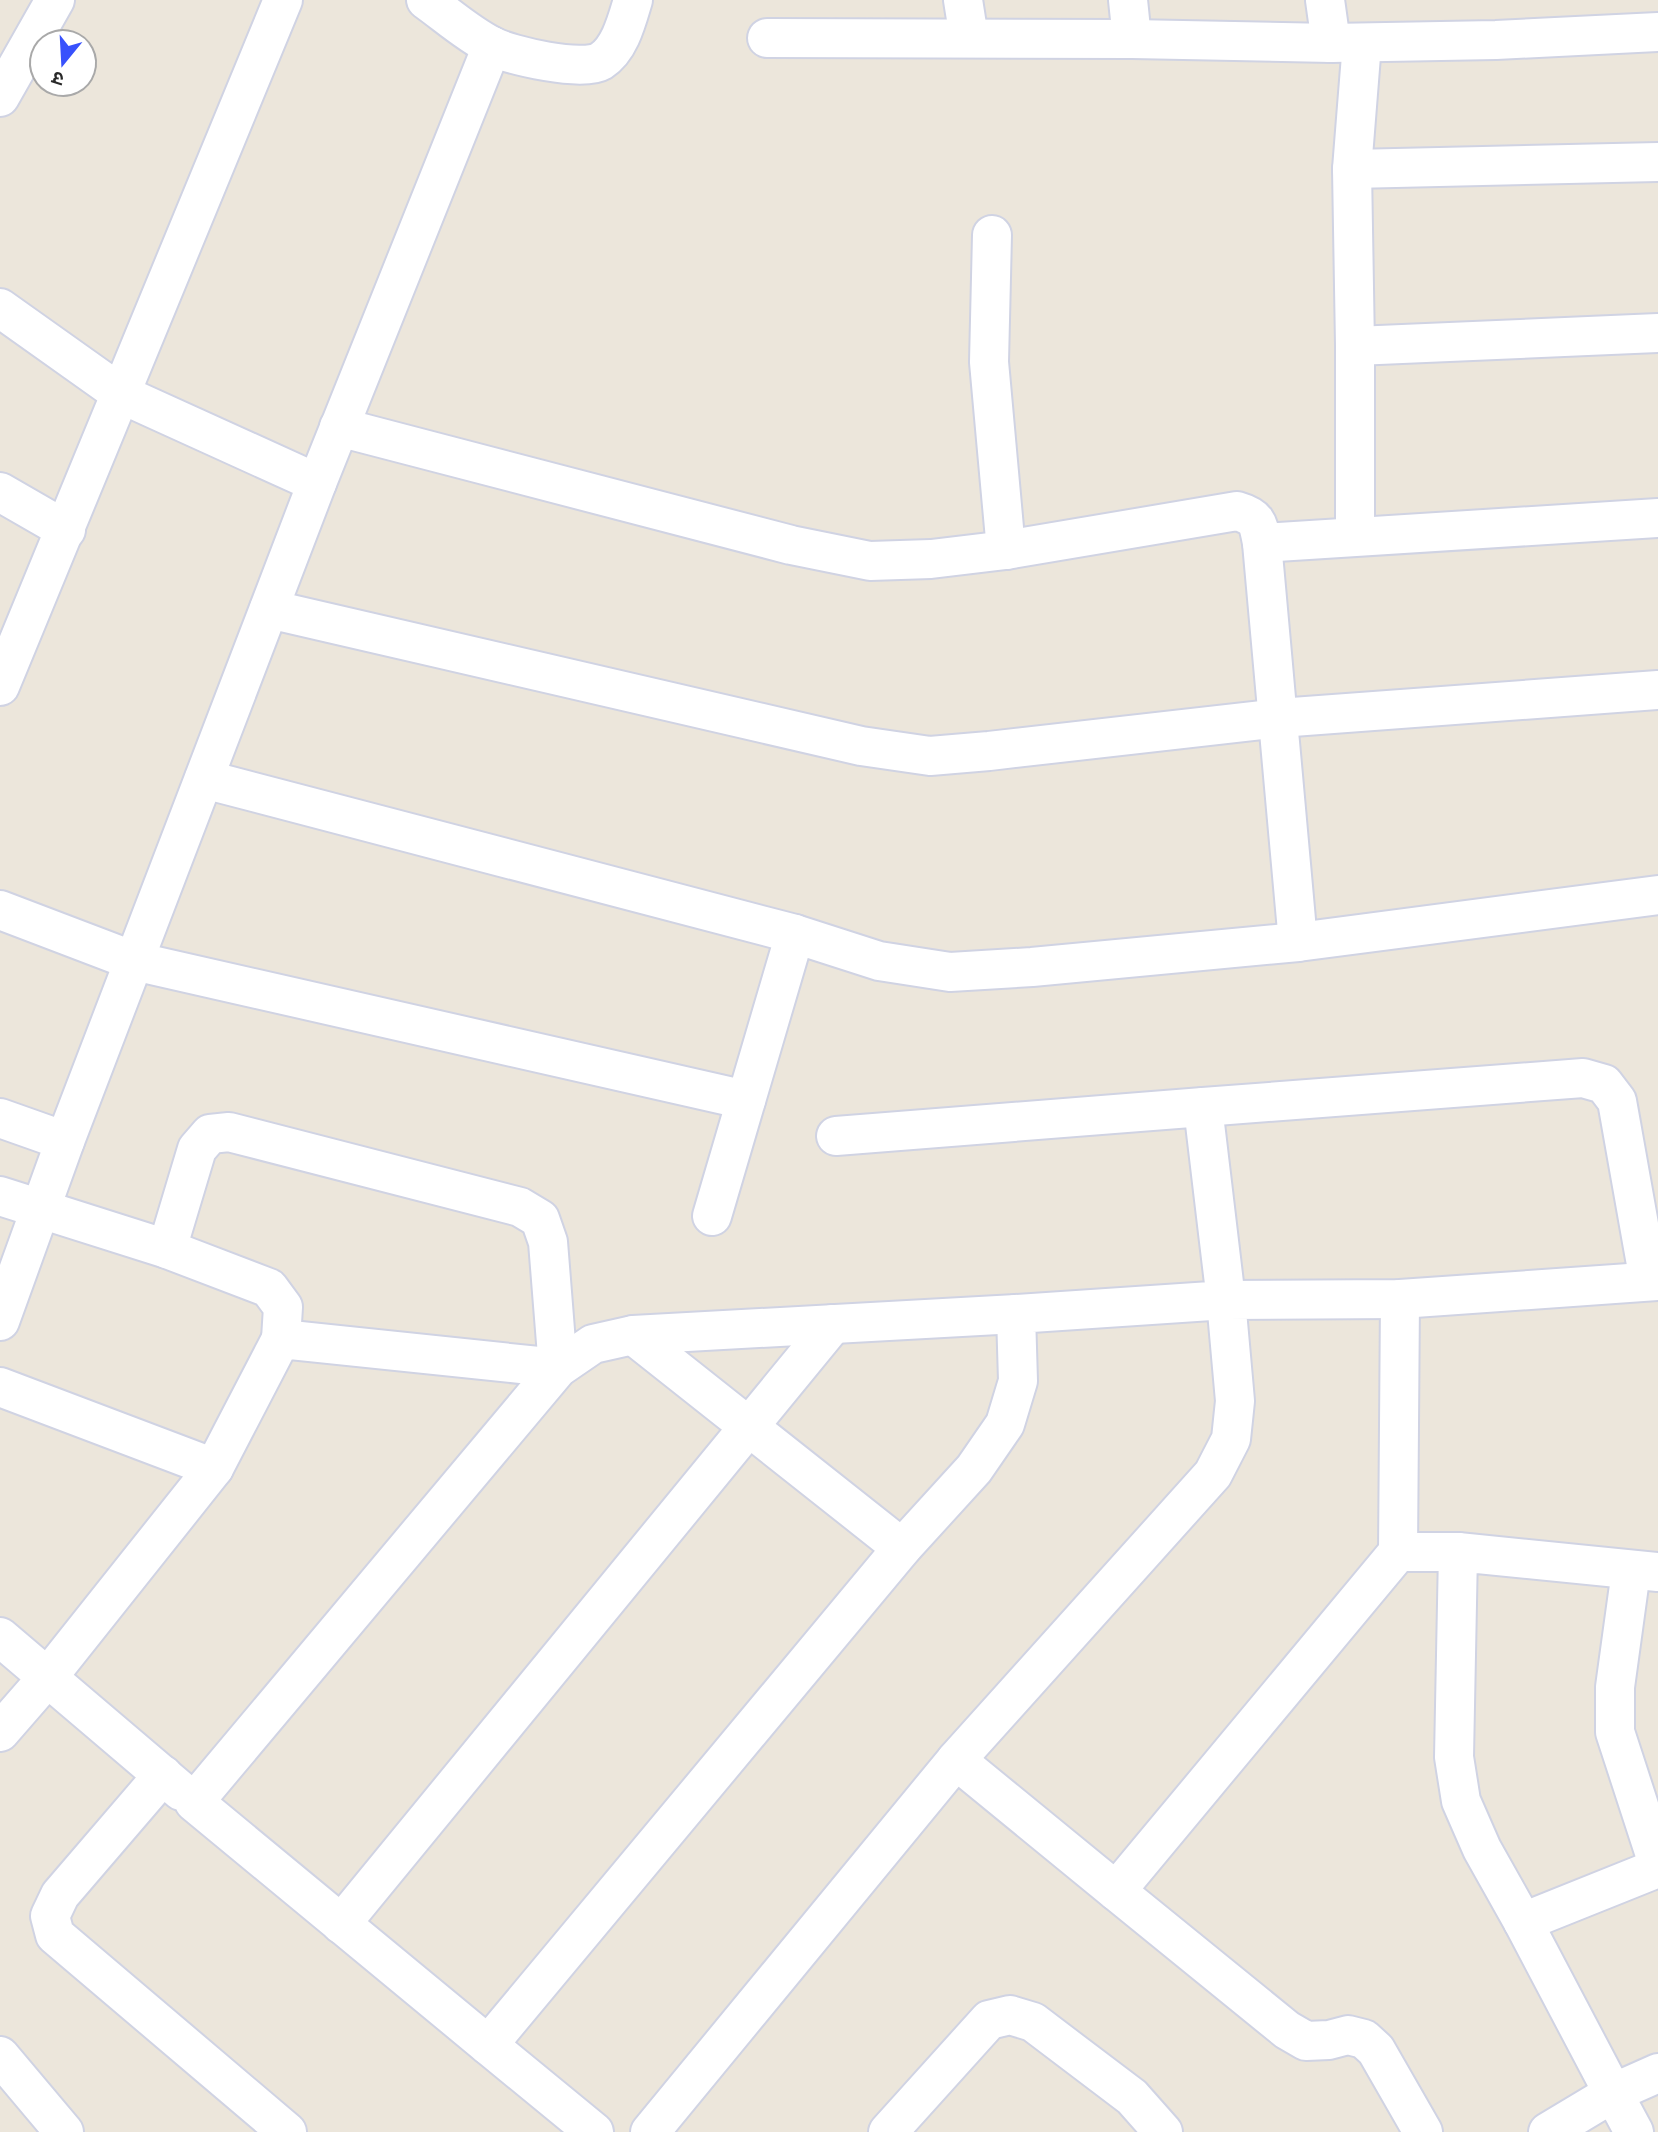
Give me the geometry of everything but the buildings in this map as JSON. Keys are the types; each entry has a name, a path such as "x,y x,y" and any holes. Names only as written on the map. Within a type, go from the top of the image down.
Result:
{"street":[{"path":"0,97 55,0"},
{"path":"0,687 283,0"},
{"path":"426,0 492,46 552,62 579,65 600,61 610,53 619,40 633,0"},
{"path":"964,0 969,38"},
{"path":"1128,0 1132,39"},
{"path":"1325,0 1347,43 1355,346 1355,536"},
{"path":"767,38 1132,39 1347,43 1496,40 1658,32"},
{"path":"0,1321 65,1141 317,483 492,46"},
{"path":"1352,169 1658,162"},
{"path":"992,235 989,362 1006,550"},
{"path":"0,308 121,394 317,483"},
{"path":"1355,346 1658,332"},
{"path":"339,427 791,545 870,561 931,559 1006,550 1237,511 1250,515 1258,523 1262,543 1298,942"},
{"path":"0,492 66,530"},
{"path":"1262,543 1658,517"},
{"path":"269,609 861,746 930,756 1279,718 1658,690"},
{"path":"204,779 795,934 879,961 950,972 1298,942 1658,895"},
{"path":"0,910 134,961 746,1100"},
{"path":"712,1216 795,934"},
{"path":"194,1802 558,1368 593,1344 634,1335 1226,1300 1400,1299 1653,1281 1617,1101 1604,1084 1583,1078 836,1136"},
{"path":"650,2132 956,1760 1213,1474 1230,1439 1235,1401 1203,1107"},
{"path":"0,1118 65,1141"},
{"path":"167,1250 197,1149 210,1134 229,1132 520,1207 540,1219 548,1242 558,1368"},
{"path":"0,1196 167,1250 269,1288 283,1307 281,1339 214,1468 47,1678 0,1732"},
{"path":"1116,1891 1398,1552 1400,1299"},
{"path":"488,2045 902,1548 974,1469 1005,1424 1018,1381 1016,1314"},
{"path":"341,1924 833,1324"},
{"path":"634,1335 902,1548"},
{"path":"281,1339 558,1368"},
{"path":"0,1387 214,1468"},
{"path":"1398,1552 1458,1552 1644,1571 1615,1687 1615,1732 1658,1866 1523,1922"},
{"path":"1458,1552 1454,1757 1461,1801 1482,1849 1634,2132"},
{"path":"0,1637 194,1802 594,2132"},
{"path":"956,1760 1287,2030 1306,2040 1329,2040 1348,2035 1364,2039 1376,2050 1423,2132"},
{"path":"163,1775 60,1895 50,1916 55,1935 287,2132"},
{"path":"897,2129 989,2020 1010,2015 1033,2022 1132,2097 1163,2132"},
{"path":"0,2056 64,2132"},
{"path":"1548,2132 1613,2093 1658,2073"}]}
